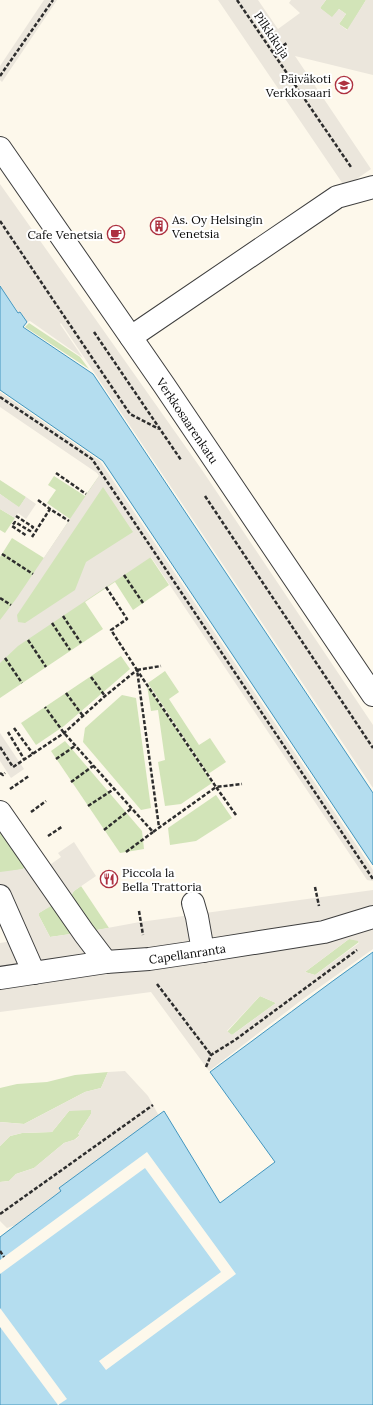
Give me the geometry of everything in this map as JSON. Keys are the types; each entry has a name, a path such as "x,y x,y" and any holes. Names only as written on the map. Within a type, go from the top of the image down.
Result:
{"street":[{"name":"Verkkosaarenkatu","path":"0,148 373,695"},
{"path":"130,337 337,196 368,183"},
{"path":"3,802 84,933 106,962"},
{"path":"0,896 34,973"},
{"path":"193,904 197,917 202,951"},
{"name":"Capellanranta","path":"0,978 106,962 202,951 324,932 373,917"}],"path":[{"path":"0,76 52,0"},
{"name":"Pilkkikuja","path":"237,0 368,183"},
{"path":"273,52 287,43"},
{"path":"0,221 130,414 161,430"},
{"path":"94,332 183,463"},
{"path":"0,397 92,459 373,879"},
{"path":"56,473 86,494"},
{"path":"201,489 373,748"},
{"path":"38,500 69,521"},
{"path":"32,536 50,509"},
{"path":"16,516 33,527 30,531 15,522 12,526 27,536"},
{"path":"2,554 33,574"},
{"path":"124,575 143,603"},
{"path":"106,587 127,619 111,630 236,815"},
{"path":"0,598 12,605"},
{"path":"63,616 81,643"},
{"path":"52,623 70,650"},
{"path":"28,640 46,667"},
{"path":"5,658 22,683"},
{"path":"0,747 13,766 64,733 105,696 137,670 161,666"},
{"path":"137,670 159,827"},
{"path":"91,677 105,696"},
{"path":"66,693 83,716"},
{"path":"45,707 75,746 152,832"},
{"path":"14,728 33,754"},
{"path":"8,732 24,759"},
{"path":"56,759 75,746"},
{"path":"71,782 93,766"},
{"path":"0,773 2,775 5,773"},
{"path":"3,802 29,776"},
{"path":"126,852 216,787 242,784"},
{"path":"88,806 114,789"},
{"path":"104,830 132,808"},
{"path":"206,1066 211,1055 235,1040 360,947"},
{"path":"154,979 211,1055"},
{"path":"0,1214 153,1105"},
{"path":"0,1252 4,1257"}],"green space":[{"path":"326,0 366,0 348,30 339,24 346,14 339,9 332,18 320,8"},
{"path":"29,323 80,357 89,369 25,327"},
{"path":"54,476 85,496 99,476 103,486 169,585 133,610 115,582 85,602 103,629 0,698 0,557 12,538 44,558 70,519 47,503 56,490 48,485"},
{"path":"0,480 26,497 19,508 0,494"},
{"path":"0,509 15,518 5,533 0,530"},
{"path":"121,656 130,669 64,726 36,745 21,723"},
{"path":"165,671 179,692 169,699 199,745 210,738 226,762 208,774 148,683"},
{"path":"147,685 212,783 181,804 165,806 158,762 165,760 158,710 151,711"},
{"path":"122,695 136,698 151,808 141,810 83,742 85,728"},
{"path":"65,741 142,831 144,849 120,853 51,751"},
{"path":"216,795 232,818 196,841 170,845 168,828"},
{"path":"0,820 27,864 23,869 2,873 0,872"},
{"path":"81,886 109,928 91,931 70,897 74,891"},
{"path":"53,904 78,933 50,937 39,916 39,913"},
{"path":"349,939 358,940 359,942 315,975 305,972"},
{"path":"260,996 276,1003 232,1035 227,1032"},
{"path":"108,1072 101,1088 85,1092 24,1124 0,1122 0,1088 17,1084 47,1082 75,1075"},
{"path":"91,1110 91,1114 78,1134 80,1135 74,1140 64,1143 34,1168 16,1174 9,1181 0,1182 0,1146 10,1136 22,1133 52,1132 69,1111"}],"shaded area":[{"path":"44,0 57,0 2,82 0,80 0,66"},
{"path":"218,0 258,0 278,29 300,13 289,3 291,0 326,0 320,8 332,17 339,9 346,14 339,24 347,30 366,0 373,0 373,75 295,56 371,169 345,187"},
{"path":"0,184 202,470 373,725 373,788 61,323 60,324 83,358 30,321 27,322 0,286"},
{"path":"0,392 100,461 373,870 373,881 367,880 151,557 18,646 0,663 0,620 16,599 99,476 97,473 0,407","holes":["103,487 133,532 86,562 75,590 25,623 18,622 17,615"]},
{"path":"0,494 19,507 26,497 36,504 26,519 18,513 15,518 0,509"},
{"path":"0,733 24,769 11,778 0,761"},
{"path":"74,842 96,876 74,891 70,897 91,931 140,922 373,890 373,949 303,999 209,1071 151,992 0,1012 0,943 13,941 0,911 0,872 23,869 27,864 44,869 61,857 58,853","holes":["53,905 77,933 50,937 39,916 39,913","349,939 358,941 359,943 315,975 305,972","260,996 276,1003 232,1035 227,1031"]},
{"path":"125,1071 148,1096 159,1116 59,1188 61,1191 16,1225 7,1228 0,1221 0,1182 9,1181 16,1174 34,1168 64,1143 76,1139 80,1135 78,1134 91,1114 91,1110 69,1111 52,1132 22,1133 10,1136 0,1146 0,1122 24,1124 85,1092 101,1088 108,1072"}],"water":[{"path":"0,286 18,313 20,312 27,322 23,327 93,374 373,793 373,865 103,461 0,390"},
{"path":"373,952 373,1405 0,1405 0,1237 61,1191 59,1188 164,1111 220,1203 275,1162 210,1072"}],"pier":[{"path":"147,1152 236,1274 106,1370 99,1361 221,1272 145,1168 0,1274 0,1260"},
{"path":"0,1308 67,1399 58,1405 0,1327"}],"place":[{"name":"Päiväkoti Verkkosaari","path":"344,85"},
{"name":"As. Oy Helsingin Venetsia","path":"159,226"},
{"name":"Cafe Venetsia","path":"116,234"},
{"name":"Piccola la Bella Trattoria","path":"109,879"}]}
